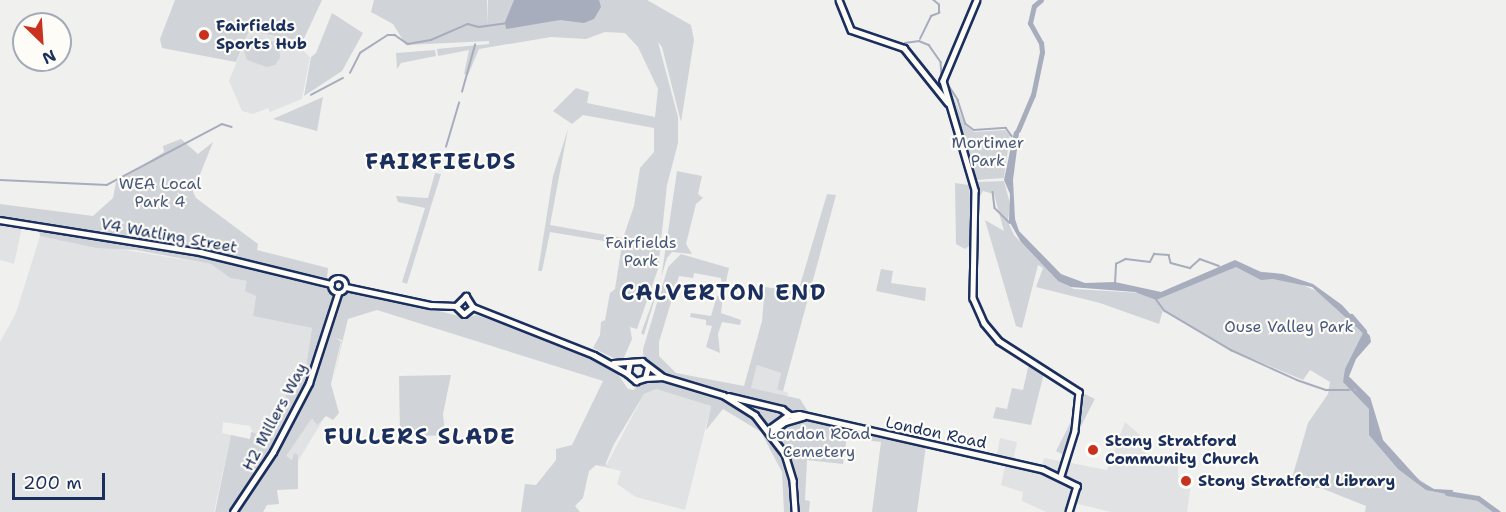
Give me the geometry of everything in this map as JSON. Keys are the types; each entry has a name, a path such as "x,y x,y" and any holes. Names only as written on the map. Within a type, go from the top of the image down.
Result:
{"street":[{"path":"839,0 851,30 864,37 897,44 936,83 950,105"},
{"path":"977,0 945,77 950,105 975,190 972,282 978,312 999,341 1079,392 1077,423 1061,476"},
{"name":"V4 Watling Street","path":"0,220 200,252 331,284 340,279 346,287"},
{"path":"331,284 338,294 346,287 431,305 456,306 464,314 473,307"},
{"name":"H2 Millers Way","path":"234,512 262,471 309,383 338,294"},
{"path":"456,306 466,296 471,299 473,307"},
{"path":"473,307 613,363 636,381 663,377"},
{"path":"613,363 630,364 640,360 663,377"},
{"path":"628,374 630,364"},
{"path":"645,378 648,367"},
{"name":"London Road","path":"663,377 736,399 752,400 790,415 1061,476 1077,486 1069,512"},
{"path":"736,399 770,431 792,474 795,512"},
{"path":"770,431 790,415"},
{"path":"770,431 789,420 805,417"}],"shaded area":[{"path":"249,31 291,40 310,57 302,99 270,112 268,108 253,114 242,111 229,81"},
{"path":"0,224 22,227 14,264 0,260"},
{"path":"40,236 211,264 230,278 247,281 256,295 253,316 312,328 305,373 298,379 296,395 287,394 273,438 253,433 250,426 223,422 222,433 231,435 214,512 0,512 0,342 16,313"},
{"path":"757,365 781,373 777,388 788,393 787,399 751,388"},
{"path":"656,389 711,406 685,510 636,497 617,484 621,471 598,465 607,464 644,394"},
{"path":"312,408 324,418 298,461 284,457"},
{"path":"1125,422 1140,435 1147,457 1178,464 1178,476 1192,476 1187,512 1111,512 1070,502 1066,512 1046,512 1022,501 1023,492 1001,485 1007,457 997,455 1000,438 1017,442 1012,466 1040,473 1044,458 1107,470"}],"green space":[{"name":"Fairfields Sports Hub","path":"175,0 322,0 300,47 291,39 249,31 236,62 162,48 160,39"},
{"name":"Fairfields Park","path":"374,0 487,0 487,26 488,0 647,0 691,25 694,40 681,122 662,47 658,42 678,117 678,143 667,185 658,269 637,329 630,327 632,339 622,362 593,348 600,335 601,322 605,320 610,293 615,289 622,244 550,232 542,271 538,271 553,176 568,129 550,225 623,238 634,206 640,168 654,152 654,128 583,115 572,124 553,111 576,88 589,92 587,103 655,117 658,89 638,47 625,33 605,32 586,39 551,37 479,49 468,75 464,74 469,50 438,56 437,49 489,44 489,41 406,45 393,24 371,12"},
{"path":"332,13 363,33 342,71 304,96 311,57 316,53"},
{"path":"252,36 279,43 280,58 275,65 267,67 247,60 244,51"},
{"path":"435,50 436,56 401,63 397,69 396,53"},
{"name":"Mortimer Park","path":"950,88 965,125 974,132 1005,130 1010,135 1004,178 976,180 947,90"},
{"path":"323,97 317,131 273,119"},
{"name":"WEA Local Park 4","path":"181,139 198,154 213,142 193,192 196,198 258,244 257,250 328,268 327,278 166,242 0,218 0,204 93,216 113,198 116,182 164,152 163,146"},
{"path":"677,171 702,176 698,194 703,198 696,204 686,244 692,254 672,252 667,258 661,277"},
{"path":"435,173 441,174 407,284 402,282 425,208 398,202 396,196 428,198"},
{"path":"1004,181 1010,204 1008,222 1014,235 1057,280 1074,289 1141,293 1157,301 1163,310 1159,324 1100,303 1036,287 1043,268 1038,265 1022,328 1016,326 985,220 1004,231 994,194 983,191 978,200 976,182"},
{"path":"955,183 969,185 971,211 969,246 965,249 956,244"},
{"name":"London Road Cemetery","path":"827,194 836,195 783,391 777,389 781,373 757,365 751,388 800,399 810,415 783,421 791,416 778,406 738,397 787,415 770,427 743,407 779,443 777,429 801,419 848,429 843,464 807,460 805,500 810,501 809,512 784,512 782,472 761,432 723,409 706,430 711,406 656,389 644,394 614,444 605,465 611,469 600,464 604,467 596,465 589,471 583,498 575,506 580,512 521,512 525,484 536,485 556,460 556,449 572,445 603,381 377,310 348,319 333,380 342,340 335,338 341,341 331,384 339,413 333,420 326,416 317,425 312,418 286,456 292,460 294,453 298,455 298,489 277,490 279,504 267,505 263,512 215,512 231,435 250,439 251,432 273,438 287,393 296,395 296,379 305,373 312,328 253,316 256,296 245,291 247,281 230,278 211,264 136,250 97,248 40,236 39,230 0,224 0,220 200,252 310,276 331,284 336,294 346,287 466,318 476,315 579,349 615,370 628,389 634,390 640,381 662,377 644,362 643,349 668,267 681,254 729,268 723,295 721,278 694,273 693,278 679,276 659,342 659,356 676,373 744,386 762,321 765,287 798,292"},
{"name":"Ouse Valley Park","path":"1235,261 1254,271 1276,273 1332,298 1366,334 1344,383 1370,403 1379,435 1401,466 1434,490 1474,497 1497,512 1365,512 1366,506 1321,488 1289,488 1308,423 1328,394 1330,382 1310,370 1303,380 1231,350 1166,311 1156,298"},
{"path":"881,269 893,271 891,283 926,288 925,301 876,291"},
{"path":"660,283 644,335 641,333"},
{"path":"717,296 723,296 721,313 741,320 740,325 722,322 718,334 720,353 706,347 712,326 706,325 706,320 690,317 691,313 711,316"},
{"path":"1029,363 1044,373 1031,425 993,418 996,407 1007,409 1012,388 1023,390"},
{"path":"451,375 443,414 445,435 400,437 399,376"},
{"path":"1085,394 1095,399 1066,456 1056,451"},
{"path":"859,433 926,445 917,512 872,512 881,442 855,439"}],"water":[{"path":"514,0 599,0 601,7 594,19 584,23 560,20 506,29 505,22"},
{"path":"1020,126 1013,180 1015,219 1019,231 1061,274 1085,283 1115,282 1161,292 1235,260 1261,272 1283,274 1313,284 1342,305 1370,336 1371,342 1356,359 1348,379 1355,390 1371,400 1383,440 1420,481 1434,489 1453,490 1452,495 1426,490 1398,469 1369,435 1369,409 1343,382 1345,369 1363,333 1312,287 1273,279 1261,280 1236,267 1156,300 1135,292 1071,287 1058,281 1021,242 1009,221 1010,194 1004,180 1014,132"}],"waterway":[{"path":"920,39 931,16 939,13 939,5 933,0"},
{"path":"1018,130 1033,95 1042,52 1041,43 1030,23 1034,6 1041,0"},
{"path":"350,73 360,53 388,35 395,35 408,44 431,40 468,24 479,27 506,23"},
{"path":"905,43 919,41 929,45 941,62 942,75 958,100 966,124 974,130 1006,128 1012,136"},
{"path":"462,92 475,45"},
{"path":"311,95 343,78"},
{"path":"446,147 459,103"},
{"path":"0,180 107,185 222,124 232,127"},
{"path":"993,192 995,208 1010,223"},
{"path":"1115,284 1116,264 1126,259 1150,262 1154,254 1169,255 1171,263 1190,268 1200,259 1219,266"},
{"path":"1156,299 1165,311 1231,350 1297,380 1326,390 1349,390"},
{"path":"1351,316 1364,331"},
{"path":"1348,379 1368,399"},
{"path":"1447,493 1478,498 1497,512"}],"place":[{"name":"Fairfields Sports Hub","path":"204,35"},
{"name":"Stony Stratford Community Church","path":"1093,450"},
{"name":"Stony Stratford Library","path":"1186,481"}],"district":[{"name":"FAIRFIELDS","path":"441,162"},
{"name":"CALVERTON END","path":"724,293"},
{"name":"FULLERS SLADE","path":"420,437"}]}
